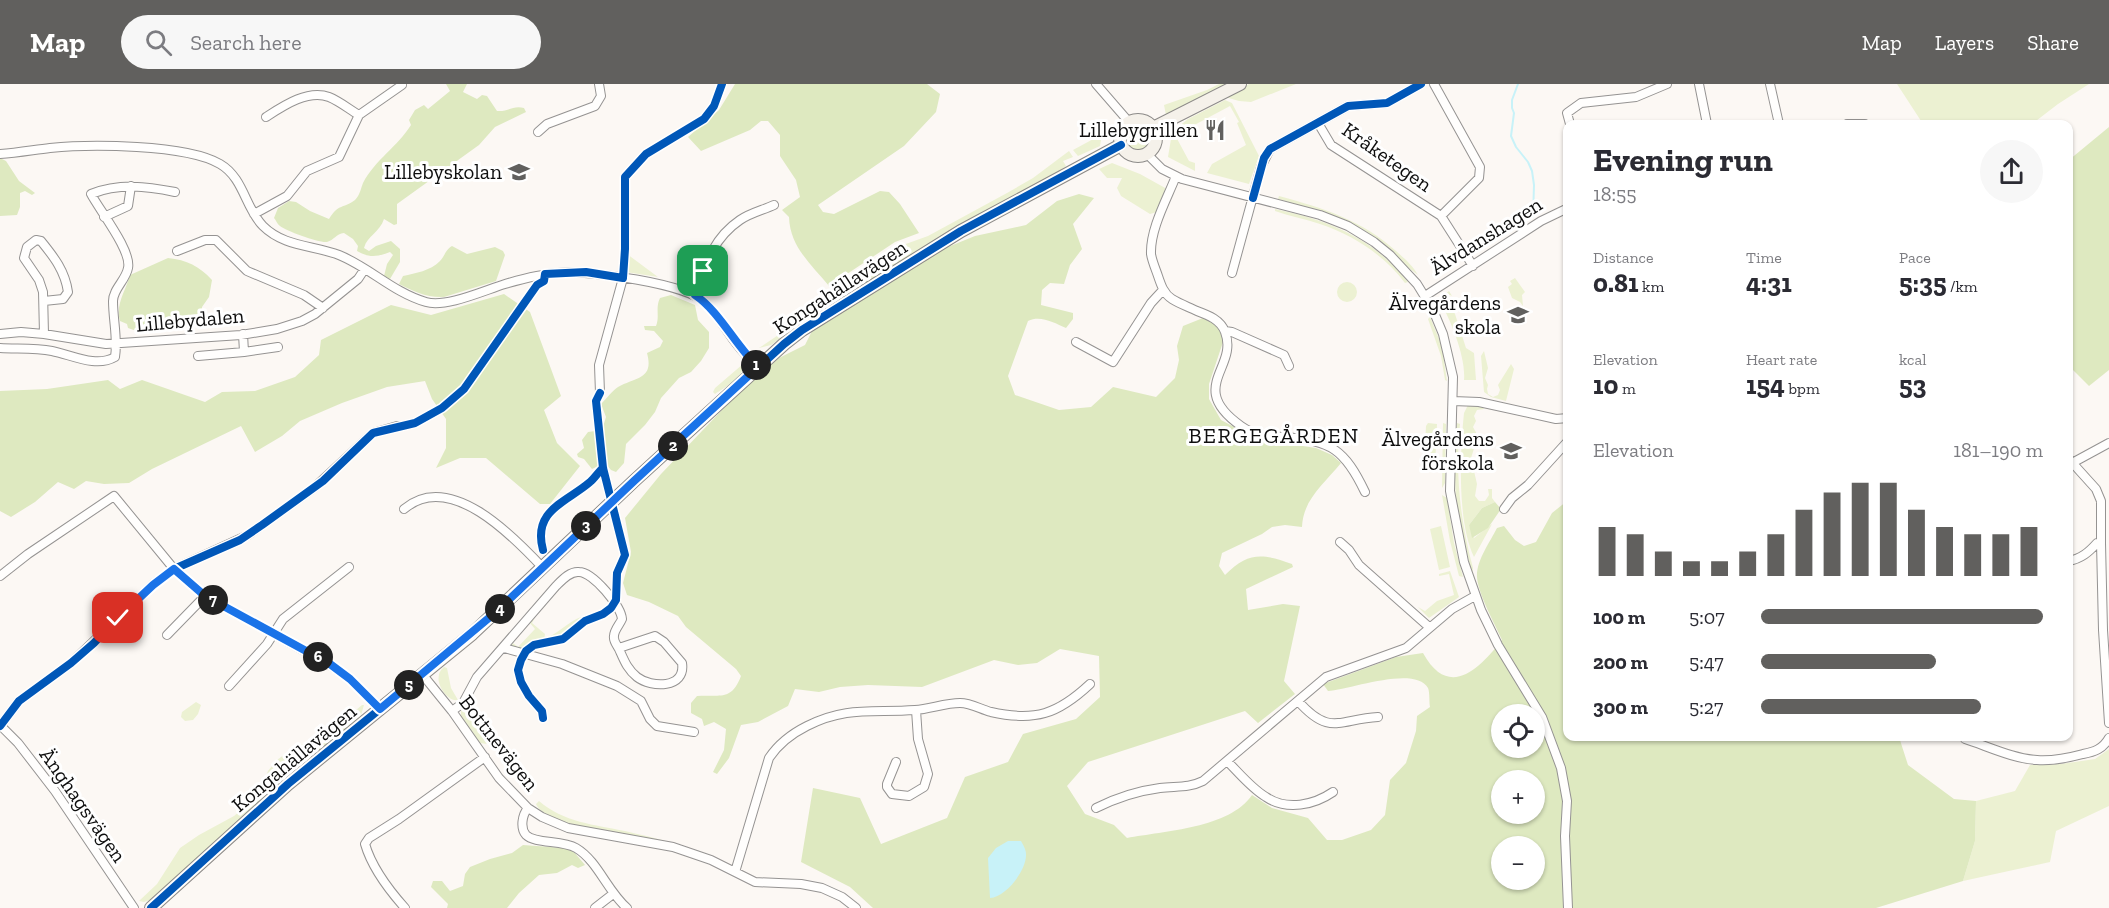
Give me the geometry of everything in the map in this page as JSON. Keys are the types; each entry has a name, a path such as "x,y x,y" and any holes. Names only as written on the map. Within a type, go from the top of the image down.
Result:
{"street":[{"path":"538,132 547,124 595,106 601,96 599,84"},
{"path":"1096,84 1129,122"},
{"path":"1153,128 1240,84"},
{"name":"Kråketegen","path":"1232,273 1264,158 1270,149 1348,106 1387,103 1422,84"},
{"name":"Kråketegen","path":"1434,84 1480,167 1479,178 1441,216"},
{"path":"1569,120 1567,113 1581,103 1636,97 1667,84"},
{"path":"1699,84 1706,120"},
{"path":"1770,84 1778,120"},
{"path":"254,214 287,196 307,171 339,157 359,115 402,85"},
{"path":"266,117 295,100 309,96 328,96 359,115"},
{"path":"1142,120 1153,128 1155,142 1146,153 1134,155 1126,152 1121,145 1120,132 1129,122 1142,120"},
{"name":"Kråketegen","path":"1318,123 1331,144 1441,216 1473,266"},
{"name":"Kongahällavägen","path":"151,908 273,797 472,634 634,481 758,367 802,330 961,231 1121,145"},
{"path":"0,148 0,154 76,146 156,149 210,159 229,171 264,227 286,241 337,255 414,298 435,304 515,281 559,273 586,273 679,289 695,295 706,303 758,367"},
{"path":"1146,153 1162,169 1176,176 1320,215 1361,234 1390,255 1425,296 1445,341 1452,377 1450,491 1464,562 1475,596 1498,645 1542,717 1561,768 1567,801 1565,836 1568,908"},
{"path":"1176,176 1157,221 1151,255 1163,290 1171,298 1212,317 1225,331 1226,351 1215,393 1219,403 1227,414 1252,432 1265,436 1320,442 1332,447 1347,459 1365,492"},
{"path":"0,348 53,351 106,362 115,357 113,299 126,276 129,262 120,238 104,217 91,194 131,186 175,192"},
{"path":"104,217 128,206 131,186"},
{"path":"695,295 706,259 714,244 741,219 774,205"},
{"name":"Älvdanshagen","path":"1425,296 1540,221 1563,210"},
{"path":"44,302 63,299 68,292 60,267 41,241 36,240 27,247 24,258 39,280 44,302 44,334"},
{"path":"177,250 205,240 216,240 247,271 304,295 323,308"},
{"name":"Lillebydalen","path":"0,333 44,334 80,341 116,344 243,334 277,329 294,324 323,308 358,279 364,270"},
{"path":"600,393 599,366 623,278"},
{"path":"1076,342 1113,362 1151,303 1163,290"},
{"path":"1225,331 1284,355 1289,366"},
{"path":"243,334 244,352"},
{"path":"198,356 278,347"},
{"path":"1453,401 1479,402 1556,419 1563,418"},
{"path":"0,725 19,701 71,663 94,643 131,604 174,569 248,535 315,488 373,433 396,426"},
{"path":"2073,459 2109,443"},
{"path":"1504,509 1563,446"},
{"path":"2073,462 2096,489 2101,501 2103,630 2109,723"},
{"path":"0,576 28,554 114,496 174,569 205,596 330,664 350,679 380,709"},
{"path":"404,509 426,496 473,507 490,518 543,568"},
{"path":"1340,542 1349,550 1359,565 1429,627"},
{"path":"2073,560 2089,552 2097,543 2101,543"},
{"path":"229,686 267,644 283,619 349,567"},
{"path":"452,711 463,704 477,677 568,574 579,571 593,577 621,613 621,622 614,635 619,648 630,670 643,680 665,684 677,680 681,674 682,663 664,642 655,636 619,648"},
{"path":"167,635 205,596"},
{"path":"1096,808 1127,795 1161,788 1194,786 1203,781 1326,677 1406,648 1452,609 1475,596"},
{"path":"504,648 562,664 616,686 641,701 650,719 657,726 694,732"},
{"name":"Bottnevägen","path":"422,674 452,711 499,778 528,808 523,818 523,826 527,835 532,838 565,843 581,851 613,894 627,908"},
{"path":"735,872 769,759 793,733 825,717 840,713 865,710 916,710 962,703 1019,717 1033,716 1049,713 1065,706 1090,684"},
{"path":"1298,701 1314,717 1329,723 1338,724 1378,717"},
{"path":"896,762 887,784 892,794 909,796 924,787 928,774 918,738 916,710"},
{"name":"Änghagsvägen","path":"0,725 18,743 55,791 134,908"},
{"path":"1971,741 2037,761 2092,752 2105,746 2109,738"},
{"path":"405,908 380,875 365,844 369,838 400,819 485,757"},
{"path":"1227,761 1265,797 1281,804 1294,806 1321,800 1333,792"},
{"path":"528,808 562,826 673,847 711,860 755,882 801,884 822,888 842,897 856,908"},
{"path":"595,908 613,894"}],"green space":[{"path":"446,84 467,84 463,92 477,99 482,95 487,96 497,111 520,107 526,112 495,127 479,145 397,204 397,224 394,225 384,219 364,248 369,251 391,241 400,249 400,262 390,279 384,276 387,264 393,255 390,252 377,256 365,255 357,251 358,246 353,239 344,233 323,242 295,234 278,224 274,218 278,208 289,201 296,202 329,219 338,208 355,200 368,175 411,125 409,120 415,110 424,105 428,109 450,91"},
{"path":"735,84 927,84 940,94 936,112 904,146 818,205 823,212 834,214 880,191 889,192 919,233 895,242 829,286 797,246 790,228 789,217 782,210 800,197 796,180 780,156 780,135 768,121 761,121 750,130 701,151 688,137 719,110"},
{"path":"1219,84 1228,84 1166,115 1164,105"},
{"path":"1249,84 1296,84 1251,102 1225,97"},
{"path":"1897,84 2089,84 2037,120 1920,120"},
{"path":"1225,100 1232,103 1259,156 1249,184 1207,173 1212,164 1246,145 1237,123 1239,122 1230,106 1185,130 1184,126 1173,131 1188,119"},
{"path":"1137,126 1145,130 1149,138 1145,146 1137,150 1129,146 1125,138 1129,130"},
{"path":"2109,127 2109,370 2089,386 2073,370 2073,157"},
{"path":"1172,133 1189,161 1195,163 1195,171 1168,157"},
{"path":"1097,137 1101,140 1100,146 1078,156 1073,150"},
{"path":"1069,151 1073,157 1063,161 1066,166 1051,177 942,236 816,313 771,345 759,348 820,307 828,297 832,300 832,291 844,281 903,245 928,236 1033,178"},
{"path":"0,158 6,161 19,181 35,193 32,195 25,191 20,193 20,207 17,215 0,216"},
{"path":"1112,163 1140,174 1167,189 1157,212 1150,214 1121,196 1117,188 1122,178 1107,178 1099,169"},
{"path":"1079,194 1094,198 1073,224 1082,249 1070,265 1064,284 1050,283 1042,290 1041,305 1073,313 1073,319 1066,328 1043,319 1028,321 1008,376 1015,395 1059,410 1091,407 1113,387 1156,397 1175,378 1179,360 1177,346 1183,326 1203,318 1219,327 1224,339 1209,384 1209,399 1221,420 1257,439 1316,448 1332,455 1341,463 1306,508 1302,527 1285,525 1272,527 1222,553 1219,566 1225,575 1241,562 1256,557 1272,558 1292,564 1293,567 1246,589 1248,610 1283,604 1300,606 1284,681 1295,694 1258,723 1245,711 1088,762 1067,786 1085,814 1114,825 1127,838 1177,830 1213,821 1242,806 1252,795 1272,808 1308,818 1327,840 1342,840 1371,830 1385,815 1390,780 1406,763 1416,731 1417,716 1430,707 1428,688 1421,681 1410,679 1381,680 1328,691 1323,684 1396,657 1423,653 1433,667 1443,675 1453,677 1464,675 1474,669 1502,640 1478,584 1477,571 1487,545 1497,528 1504,526 1515,540 1524,546 1536,542 1552,513 1563,504 1563,741 1900,741 1908,765 1954,799 1976,801 1975,841 1963,881 1876,908 873,908 850,887 801,862 813,788 860,798 881,844 947,818 965,777 1008,762 1023,734 1076,719 1100,697 1099,656 1060,649 1037,663 1018,665 994,660 922,687 868,685 840,687 819,692 795,689 788,706 758,722 741,725 729,758 717,774 713,772 724,750 726,729 714,722 704,726 702,719 691,713 691,703 697,696 718,696 729,693 741,676 736,669 686,627 678,616 649,602 627,595 623,583 631,552 625,518 661,474 742,389 779,358 805,345 812,331 839,315 858,297 933,253 975,236 1026,225 1057,201"},
{"path":"1279,196 1311,205 1356,223 1383,240 1411,265 1418,275 1381,242 1353,224 1329,214 1278,199"},
{"path":"1275,209 1295,213 1349,233 1380,254 1408,282 1405,283 1378,255 1356,240 1314,222 1275,211"},
{"path":"452,246 467,254 495,247 503,251 505,255 496,281 444,297 426,295 399,284 403,276 432,267"},
{"path":"627,254 658,277 626,272"},
{"path":"168,258 192,264 212,280 209,297 202,307 202,319 166,323 162,330 152,332 140,332 128,328 127,324 120,321 119,309 130,275"},
{"path":"1515,278 1525,292 1522,295 1523,306 1512,298 1508,287 1512,284 1510,281"},
{"path":"1347,282 1354,285 1357,292 1354,299 1347,302 1340,299 1337,292 1340,285"},
{"path":"1449,291 1452,296 1448,294 1446,296 1455,314 1466,348 1474,353 1476,380 1464,380 1460,350 1453,328 1439,299"},
{"path":"504,294 530,312 561,396 544,410 557,443 580,466 550,504 540,504 486,458 460,458 436,468 446,448 446,419 432,399 425,381 387,387 342,403 300,421 282,436 255,452 241,426 152,469 129,483 104,484 86,481 74,489 58,482 35,502 11,517 0,511 0,391 47,389 108,380 120,389 142,380 205,402 222,392 255,391 295,377 319,355 321,340 391,305 431,315"},
{"path":"671,295 695,305 698,320 709,332 709,348 691,372 679,378 661,398 655,412 626,444 624,463 616,472 605,463 592,469 584,459 578,457 577,454 584,448 582,440 588,432 602,430 606,417 601,404 618,387 646,373 649,362 647,353 660,347 663,341 654,331 645,330 644,326 656,326 660,298"},
{"path":"1430,317 1442,346 1447,381 1428,319"},
{"path":"1484,351 1488,368 1485,378 1487,389 1488,394 1493,397 1498,395 1500,390 1498,385 1511,364 1514,369 1506,401 1491,397 1484,392 1481,356"},
{"path":"743,364 741,374 737,378 715,394 713,392 715,388"},
{"path":"1468,405 1481,405 1484,409 1477,410 1474,416 1476,421 1473,427 1478,436 1471,458 1477,484 1475,496 1479,501 1485,501 1489,495 1488,489 1492,489 1492,498 1495,502 1482,508 1469,525 1474,538 1492,524 1474,557 1465,525 1461,486 1464,413"},
{"path":"1428,423 1437,424 1435,466 1424,466"},
{"path":"1443,423 1446,424 1445,483 1442,488"},
{"path":"1457,423 1460,424 1458,460 1460,496 1473,568 1472,574 1456,507 1454,447"},
{"path":"1442,495 1447,498 1454,543 1463,577 1459,576 1450,541"},
{"path":"1495,502 1501,509 1488,528 1472,538 1469,525 1482,508"},
{"path":"1441,526 1450,567 1439,570 1430,529"},
{"path":"1450,571 1459,597 1429,618 1418,607 1425,611 1437,601 1454,595 1449,574 1439,576 1439,574"},
{"path":"581,617 584,620 566,634 546,641 548,637"},
{"path":"535,618 532,623 545,634 544,641 534,643 522,651 510,646 513,643 518,647 535,629 530,623"},
{"path":"444,667 447,668 451,688 458,700 447,696 441,688 439,674"},
{"path":"196,702 201,705 198,714 193,720 185,721 181,717 182,712"},
{"path":"364,705 361,715 351,725 150,900 139,901 157,884 180,848 234,816 251,802 261,788 268,771 277,760 289,751 336,727"},
{"path":"461,708 487,744 480,743 461,717"},
{"path":"2109,749 2109,806 2056,831 2050,862 1963,881 1975,841 1976,801 2015,791 2030,765 2061,764 2095,759"},
{"path":"539,801 558,814 569,818 670,842 714,857 660,840 573,825 543,812 536,804"},
{"path":"523,845 564,848 574,852 585,865 578,868 572,865 557,873 539,875 519,893 507,908 447,908 448,904 431,887 433,881 442,881 450,891 463,886 465,874 470,867 512,853"}],"water":[{"path":"1008,841 1021,841 1026,850 1023,867 1009,888 990,898 988,858 996,848"}],"waterway":[{"path":"1518,84 1512,100 1514,113 1511,136 1532,171 1533,217"}],"cycle path":[{"path":"0,726 19,701 71,663 94,643 131,604 174,569 240,540 262,525 323,481 373,433 415,423 442,408 464,389 537,285 544,281 545,274 586,272 623,278 625,177 646,154 704,119 714,106 722,84"},
{"path":"1253,198 1264,158 1270,149 1348,106 1387,103 1421,84"},
{"path":"151,908 288,784 472,634 784,344 802,330 961,231 1121,145"},
{"path":"543,718 542,711 521,682 518,670 521,660 526,651 534,645 563,639 585,621 611,608 616,600 617,573 625,555 603,468 596,401 600,393"},
{"path":"543,550 542,525 547,516 554,508 590,482 603,468"}],"place":[{"name":"Lillebygrillen","path":"1215,130"},
{"name":"Lillebyskolan","path":"519,172"},
{"name":"Älvegårdens skola","path":"1518,315"},
{"name":"Älvegårdens förskola","path":"1511,451"}],"district":[{"name":"BERGEGÅRDEN","path":"1274,435"}],"route":[{"path":"118,618 131,604 174,569 205,596 330,664 350,679 380,709 472,634 758,367 706,303 695,295 703,271"}]}
